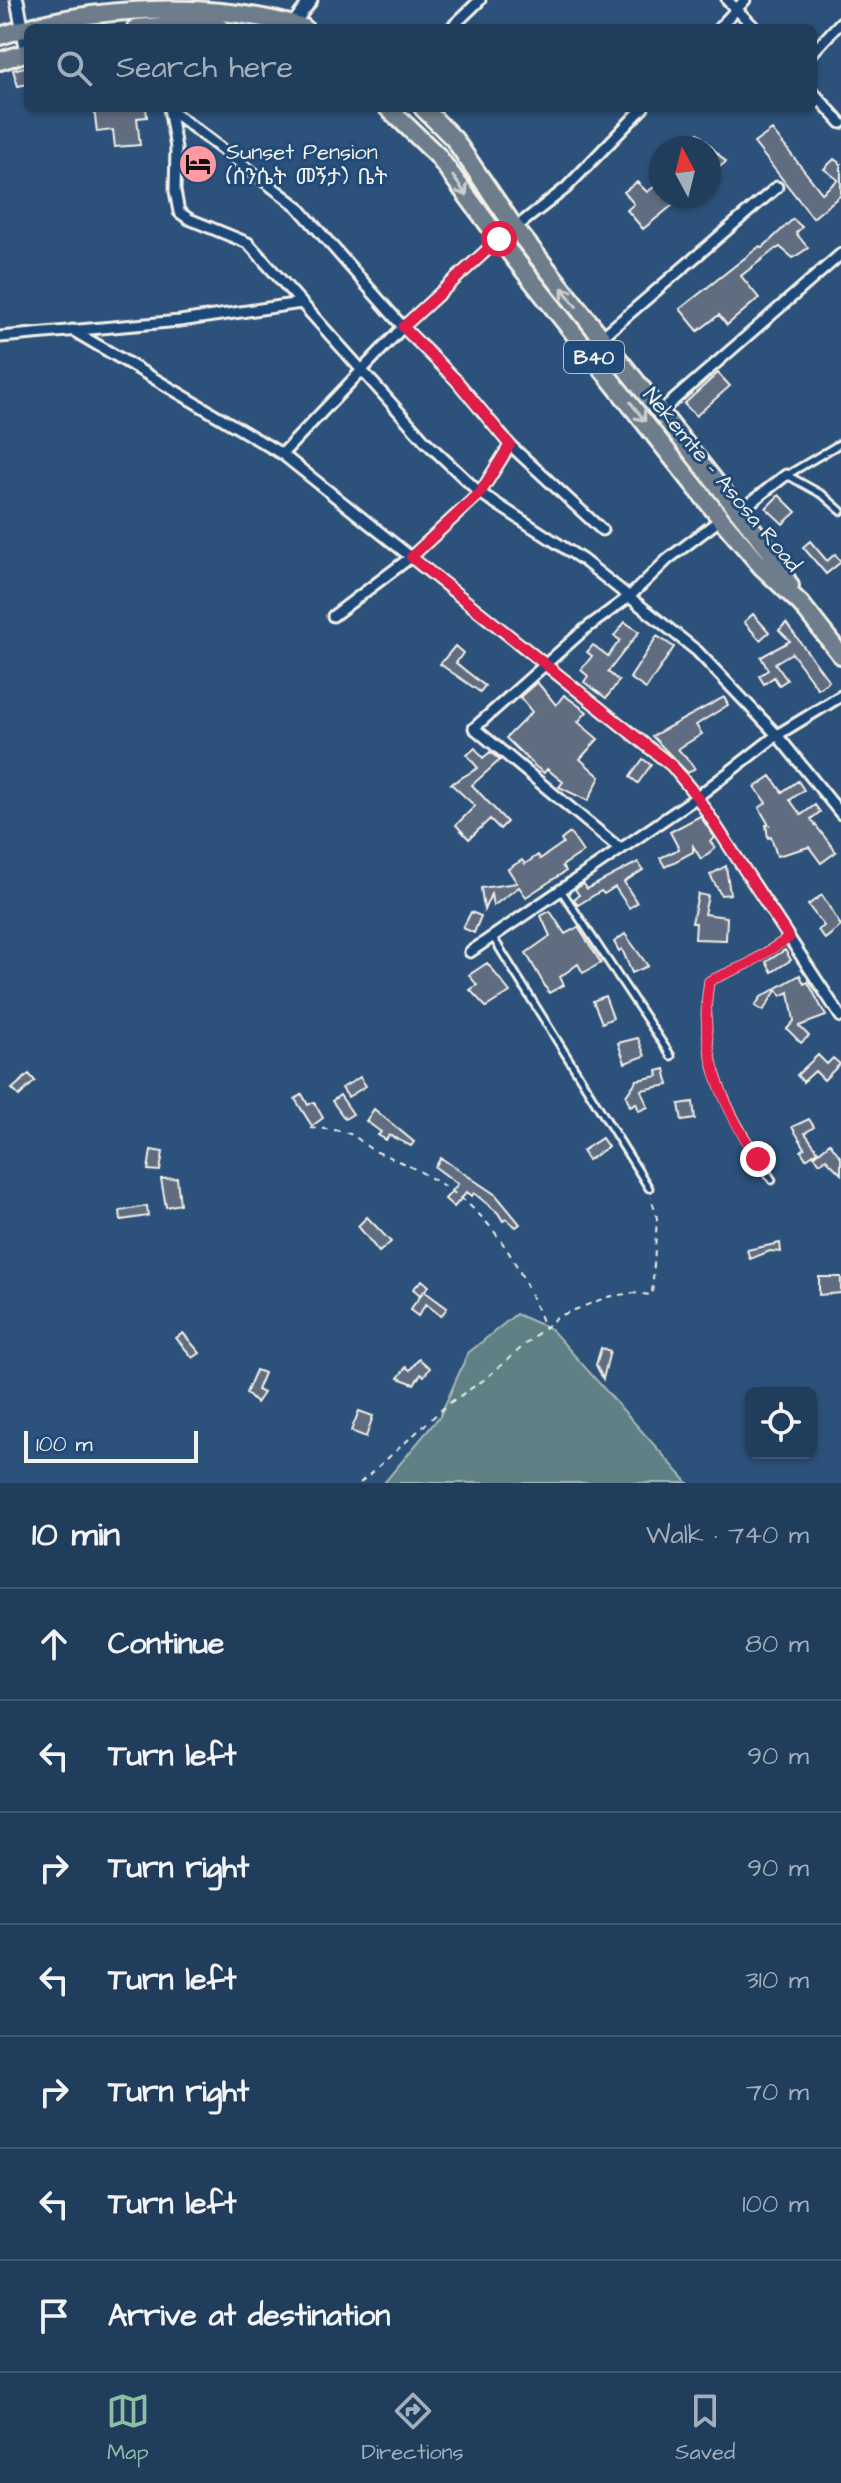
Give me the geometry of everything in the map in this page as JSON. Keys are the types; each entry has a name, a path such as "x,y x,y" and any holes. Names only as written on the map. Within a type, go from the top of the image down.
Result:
{"highway":[{"path":"44,24 115,9 185,4 232,9 288,24"},
{"path":"0,36 24,28"},
{"path":"0,61 24,53"},
{"name":"Nekemte - Asosa Road","path":"392,112 437,155 499,239 594,343 729,516 770,551 801,604 841,655"},
{"name":"B40","path":"427,112 454,139 594,343 660,412 729,516"}],"street":[{"path":"17,0 24,40"},
{"path":"297,24 311,0"},
{"path":"455,24 480,0"},
{"path":"727,0 741,4 753,24"},
{"path":"723,24 741,4"},
{"path":"817,48 841,22"},
{"path":"817,96 841,123"},
{"path":"170,112 176,148 175,191 179,212 189,219 243,239 426,442 480,493 583,560 697,651 777,735 841,814"},
{"path":"174,112 297,206 403,327 456,380 510,445 602,530"},
{"path":"515,228 566,188 639,112"},
{"path":"437,155 454,139"},
{"path":"594,343 777,187"},
{"path":"282,454 403,327 499,239"},
{"path":"660,412 841,254"},
{"path":"0,337 196,319 301,303"},
{"path":"72,330 282,454 660,757 697,797 841,1016"},
{"path":"333,616 411,557 480,493 510,445"},
{"path":"620,849 474,728 543,665 630,596 668,559 786,475"},
{"path":"470,952 697,797 777,735 841,696"}],"lane":[{"path":"786,475 841,443"},
{"path":"786,475 823,495 841,511"},
{"path":"560,889 671,1056"},
{"path":"492,936 649,1188"},
{"path":"772,1180 749,1146 719,1085 705,1041 705,1004 709,981 748,964 789,938"}],"path":[{"path":"310,1128 350,1133 370,1149 424,1171 467,1200 504,1245 544,1328"},
{"path":"360,1483 448,1404 485,1379 544,1328 580,1305 632,1293 652,1295 657,1218 649,1188"}],"shaded area":[{"path":"0,0 12,0 16,43 0,49"}],"green space":[{"path":"516,1314 551,1329 688,1483 384,1483 440,1416 468,1353"}],"building":[{"path":"24,67 24,85 18,86 13,70"},
{"path":"94,112 146,112 147,117 137,118 140,145 115,147 113,130 97,132"},
{"path":"772,130 822,193 838,180 824,169 834,159 841,164 841,195 813,218 754,143"},
{"path":"637,182 649,191 649,208 669,208 643,229 627,210 634,204 624,192"},
{"path":"793,219 802,227 796,233 808,248 793,258 780,247 774,250 741,276 759,298 727,325 719,315 698,331 680,309 760,246 762,248"},
{"path":"718,373 730,386 696,416 684,404"},
{"path":"779,495 796,512 783,524 766,508"},
{"path":"810,541 827,561 835,554 841,562 826,574 803,547"},
{"path":"753,614 769,632 760,640 744,622"},
{"path":"625,622 639,632 608,672 619,681 606,698 584,682 588,676 581,670 592,656 587,652 593,645 608,656 620,640 614,636"},
{"path":"786,623 829,681 818,689 792,653 775,663 787,680 779,685 774,677 764,684 759,676 768,670 761,657 790,641 779,630"},
{"path":"657,636 674,647 646,689 630,678"},
{"path":"455,646 463,653 456,663 485,686 480,692 440,664"},
{"path":"537,682 556,705 564,695 587,712 578,722 598,739 580,759 600,777 588,801 559,787 563,782 547,769 544,773 536,767 506,738 532,712 520,697"},
{"path":"724,697 728,705 696,725 702,734 678,749 695,768 688,773 652,736"},
{"path":"475,748 483,758 490,752 500,760 472,785 507,822 500,829 490,819 469,839 456,825 475,806 451,784 478,768 467,755"},
{"path":"643,759 651,765 638,783 630,777"},
{"path":"771,776 782,792 798,781 804,790 790,800 801,815 815,805 820,812 811,819 836,852 821,863 809,847 777,856 771,837 768,838 766,825 769,825 759,808 766,803 755,787"},
{"path":"700,816 715,838 710,841 715,848 701,859 693,846 693,852 665,867 660,858 679,849 670,832"},
{"path":"570,833 583,852 562,866 566,871 526,897 519,887 493,906 491,894 484,910 481,888 517,883 508,869 522,860 525,864 538,855 540,859 563,843 561,840"},
{"path":"638,862 643,870 624,882 637,903 629,908 615,887 604,894 601,891 578,905 574,899 579,895 575,889 584,884 587,889"},
{"path":"726,866 730,894 721,895 710,875"},
{"path":"698,894 708,896 704,914 727,917 726,940 695,939 696,923 692,923"},
{"path":"822,895 841,926 825,939 818,930 824,926 808,905"},
{"path":"550,911 565,934 578,927 601,963 583,973 578,964 560,977 564,985 549,993 526,953 550,936 541,916"},
{"path":"471,912 481,916 474,933 463,928"},
{"path":"625,934 648,966 632,973 622,949 619,951 614,942"},
{"path":"785,950 791,960 772,972 766,962"},
{"path":"487,963 510,992 486,1007 470,990 477,985 469,975"},
{"path":"800,975 804,984 808,982 826,1016 799,1026 809,1036 801,1043 787,1029 794,1021 789,992 781,996 777,989 763,1011 755,1006 761,997"},
{"path":"605,996 613,1018 602,1023 593,1001"},
{"path":"638,1038 645,1056 625,1063 618,1043"},
{"path":"818,1055 827,1064 833,1058 840,1064 824,1080 815,1071 803,1082 797,1075"},
{"path":"665,1069 669,1085 641,1090 648,1107 639,1111 636,1103 630,1106 626,1096 637,1080 658,1076 657,1071"},
{"path":"29,1074 35,1081 19,1096 12,1089"},
{"path":"360,1077 366,1086 348,1097 342,1088"},
{"path":"302,1094 308,1105 314,1102 323,1118 312,1126 295,1099"},
{"path":"340,1095 353,1114 345,1119 332,1101"},
{"path":"693,1102 695,1119 682,1121 679,1104"},
{"path":"374,1109 414,1142 411,1146 389,1135 386,1140 378,1135 381,1132 366,1121"},
{"path":"809,1119 814,1127 805,1133 818,1151 806,1159 801,1151 805,1148 792,1127"},
{"path":"602,1138 608,1147 588,1160 582,1151"},
{"path":"830,1143 841,1158 841,1174 826,1159 820,1163 814,1156"},
{"path":"151,1150 163,1152 160,1171 148,1170"},
{"path":"441,1158 496,1195 520,1224 516,1227 506,1219 503,1221 474,1193 472,1196 467,1192 454,1207 445,1199 458,1184 435,1167"},
{"path":"177,1178 180,1204 166,1207 161,1179"},
{"path":"147,1206 148,1216 121,1220 120,1211"},
{"path":"367,1217 391,1242 379,1252 358,1226"},
{"path":"780,1243 781,1252 770,1251 750,1259 747,1250"},
{"path":"819,1277 841,1277 841,1293 819,1295"},
{"path":"422,1280 429,1286 424,1291 447,1308 441,1316 426,1304 418,1316 410,1310 423,1292 420,1295 413,1289"},
{"path":"183,1333 200,1353 193,1358 176,1338"},
{"path":"601,1348 610,1351 603,1379 596,1365"},
{"path":"419,1359 430,1368 424,1376 421,1374 414,1384 398,1378 406,1367 410,1370"},
{"path":"256,1370 264,1373 257,1390 263,1393 256,1403 246,1393"},
{"path":"359,1411 373,1416 366,1437 351,1431"}],"place":[{"name":"Sunset Pension (ሰንሴት መኝታ) ቤት","path":"198,164"}],"route":[{"path":"499,239 403,327 456,380 510,445 480,493 411,557 672,766 697,797 789,938 748,964 709,981 705,1004 708,1055 730,1110 758,1159"}]}
